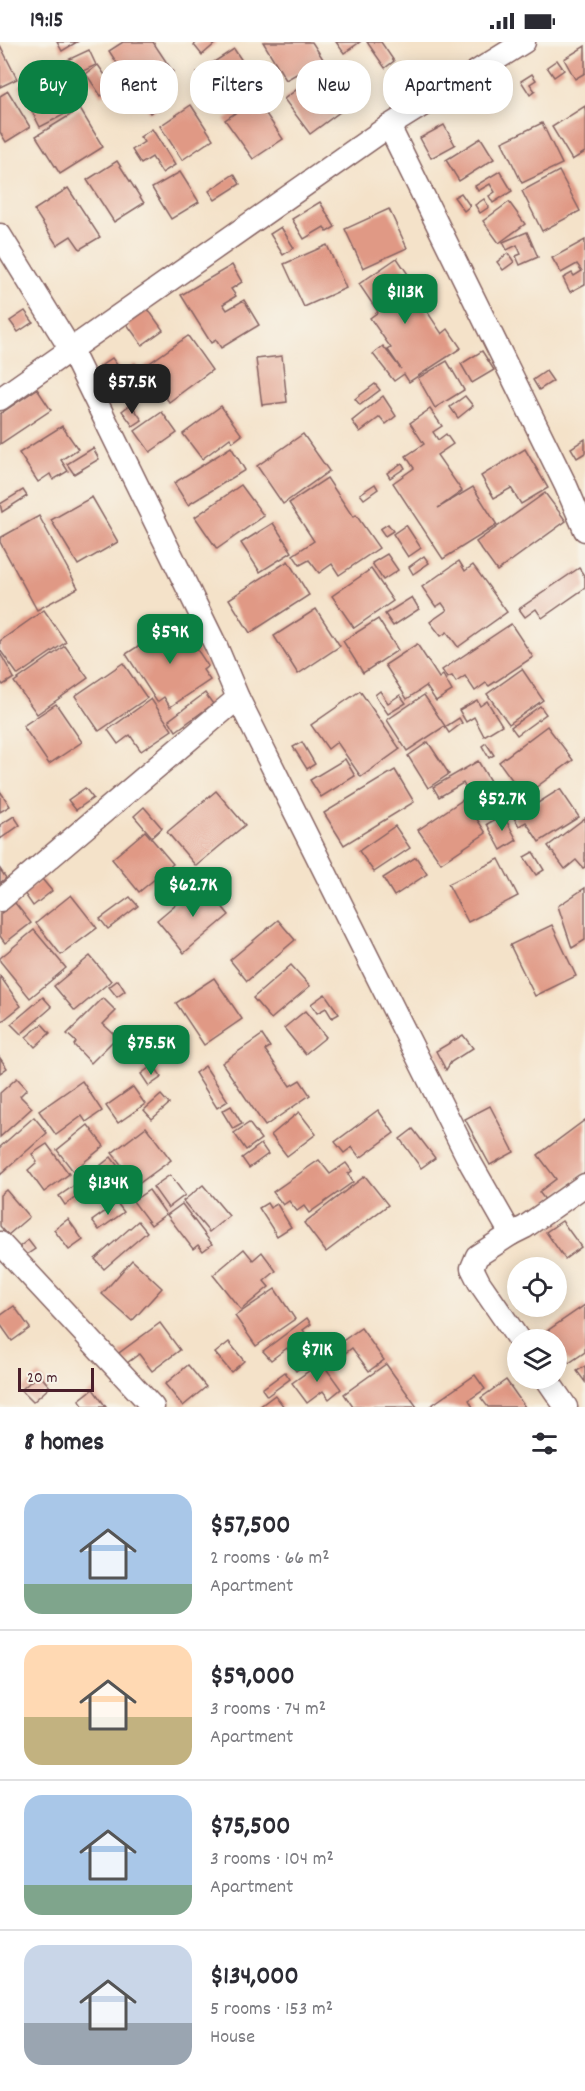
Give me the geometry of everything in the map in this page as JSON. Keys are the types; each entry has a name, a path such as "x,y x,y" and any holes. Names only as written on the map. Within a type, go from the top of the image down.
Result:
{"street":[{"path":"0,399 388,126 524,42"},
{"path":"388,126 566,486 585,530"},
{"path":"0,235 71,350 216,646 238,698 471,1164 511,1234"},
{"path":"0,900 238,698"},
{"path":"511,1329 472,1268 477,1256 525,1227 585,1185"},
{"path":"0,1243 153,1407"},
{"path":"554,1389 566,1407"}],"building":[{"path":"57,42 77,42 62,51"},
{"path":"123,42 153,42 165,60 115,60 109,51"},
{"path":"197,42 217,42 202,55 194,45"},
{"path":"263,42 312,42 323,59 296,60 296,74 286,80 284,60 274,60"},
{"path":"336,42 360,42 344,53"},
{"path":"367,42 381,42 393,60 383,60 383,65"},
{"path":"0,45 17,79 0,87"},
{"path":"585,46 585,73 575,79 564,59"},
{"path":"234,49 241,60 217,60"},
{"path":"89,50 96,65 88,69 88,60 67,60"},
{"path":"557,60 564,70 554,77 547,67"},
{"path":"98,65 100,68 100,95 88,77 88,72"},
{"path":"532,74 536,80 530,84 535,91 530,95 521,81"},
{"path":"296,90 296,114 337,114 310,134 284,99"},
{"path":"8,91 18,107 18,114 22,114 30,127 6,142 0,132 0,96"},
{"path":"190,106 190,114 197,114 213,139 182,160 160,126"},
{"path":"585,106 585,152 572,160 552,127"},
{"path":"33,114 65,114 40,127"},
{"path":"72,114 83,114 103,147 60,174 36,136"},
{"path":"234,114 266,114 283,139 253,159 225,120"},
{"path":"542,123 562,164 522,183 502,142"},
{"path":"444,125 455,145 431,158 420,138"},
{"path":"152,129 175,165 162,173 152,157 141,164 132,150 144,142 140,137"},
{"path":"481,138 494,159 459,181 446,160"},
{"path":"117,161 144,203 114,222 87,180"},
{"path":"500,171 512,191 493,203 489,196 495,192 490,184 478,191 475,186"},
{"path":"559,171 580,211 542,231 522,191"},
{"path":"180,172 199,202 171,219 152,188"},
{"path":"234,174 240,184 215,200 209,191"},
{"path":"68,188 100,237 80,249 71,236 57,245 34,210"},
{"path":"461,193 470,206 464,211 454,197"},
{"path":"484,199 489,207 480,213 475,205"},
{"path":"320,202 335,227 327,232 324,227 304,239 292,219"},
{"path":"509,202 525,224 499,243 483,221"},
{"path":"389,209 407,248 363,268 345,229"},
{"path":"281,227 294,248 283,255 270,234"},
{"path":"527,232 538,257 520,265 516,256 521,254 517,245 507,250 503,242"},
{"path":"585,240 585,284 570,292 563,278 572,273 574,276 582,271 577,264 561,273 552,258"},
{"path":"327,245 346,288 304,307 284,264"},
{"path":"508,253 514,262 503,270 497,262"},
{"path":"397,258 416,286 412,289 442,334 448,329 461,348 409,382 404,374 394,381 373,354 383,346 401,369 388,350 391,348 370,318 378,312 359,284"},
{"path":"232,265 242,282 231,289 236,296 223,304 227,310 244,300 259,325 221,348 216,340 211,343 181,295"},
{"path":"145,305 163,330 142,345 124,320"},
{"path":"25,311 33,322 18,332 10,321"},
{"path":"188,336 212,370 169,402 144,367"},
{"path":"482,351 494,370 472,383 461,364"},
{"path":"282,356 287,402 262,405 256,359"},
{"path":"112,358 123,373 135,364 143,375 116,394 98,368"},
{"path":"447,361 464,390 435,408 418,378"},
{"path":"546,371 553,381 539,390 533,380"},
{"path":"375,384 380,390 360,405 355,399"},
{"path":"37,389 51,410 0,444 0,414"},
{"path":"383,396 396,416 386,424 380,417 360,432 352,421"},
{"path":"465,396 473,406 458,418 450,407"},
{"path":"131,404 142,420 133,426 122,411"},
{"path":"221,406 242,435 233,442 230,438 202,459 183,434"},
{"path":"430,409 442,426 433,432 438,440 446,434 453,444 437,455 462,491 438,508 473,487 497,525 443,559 393,483 414,468 406,456 424,444 410,423"},
{"path":"162,412 177,433 150,452 135,431"},
{"path":"62,426 78,449 61,460 68,471 53,480 50,474 38,482 19,453"},
{"path":"303,434 329,471 283,504 257,466"},
{"path":"585,439 585,453 577,458 571,448"},
{"path":"231,447 245,470 188,505 174,483"},
{"path":"93,448 99,459 74,474 67,464"},
{"path":"525,449 548,488 521,504 511,488 494,498 481,476"},
{"path":"402,463 405,468 390,478 387,473"},
{"path":"327,478 353,517 356,515 379,548 339,575 332,564 319,573 309,560 300,565 293,555 314,541 289,503"},
{"path":"375,484 378,489 364,499 360,494"},
{"path":"241,485 264,516 217,549 195,517"},
{"path":"23,490 27,496 2,512 0,504"},
{"path":"545,493 566,521 497,571 476,542"},
{"path":"92,497 118,542 78,565 51,520"},
{"path":"39,516 78,588 37,610 0,542 0,538"},
{"path":"273,523 292,552 260,572 241,543"},
{"path":"388,524 393,531 385,536 380,529"},
{"path":"406,525 421,548 408,557 393,534"},
{"path":"387,554 398,570 383,580 372,563"},
{"path":"424,556 429,563 413,574 409,567"},
{"path":"288,561 309,595 250,633 229,599"},
{"path":"459,561 465,571 473,565 507,612 458,647 447,632 441,636 430,622 447,610 442,603 436,607 422,587"},
{"path":"579,568 585,577 585,588 542,618 536,609 525,617 519,609"},
{"path":"371,569 393,601 354,628 332,596"},
{"path":"412,597 419,609 393,626 385,614"},
{"path":"316,609 340,646 298,674 274,636"},
{"path":"44,610 66,642 18,675 0,650 0,641"},
{"path":"378,619 398,650 363,673 343,641"},
{"path":"178,620 208,666 203,670 210,680 170,707 164,697 157,702 126,654"},
{"path":"511,624 533,657 489,686 486,683 475,691 465,676 456,682 452,676 447,678 442,670"},
{"path":"417,644 439,678 443,675 452,691 436,701 426,686 407,699 385,665"},
{"path":"65,646 88,678 37,714 14,682"},
{"path":"0,653 14,678 3,685 0,681"},
{"path":"123,663 147,698 99,731 75,696"},
{"path":"522,669 543,700 509,724 487,694"},
{"path":"360,691 400,749 361,777 337,742 328,749 311,725"},
{"path":"380,691 388,703 400,695 406,703 388,714 375,695"},
{"path":"205,693 213,704 176,731 169,720"},
{"path":"424,695 445,726 407,751 387,720"},
{"path":"151,699 172,730 141,751 130,735 118,744 108,730"},
{"path":"477,700 480,706 487,701 502,725 484,736 474,717 466,722 459,710"},
{"path":"56,704 82,742 49,764 23,726"},
{"path":"540,706 546,714 517,735 511,727"},
{"path":"459,718 462,723 449,733 445,727"},
{"path":"547,726 573,760 524,796 499,762"},
{"path":"302,742 315,764 307,769 293,747"},
{"path":"428,742 449,774 428,788 408,756"},
{"path":"486,743 494,755 489,758 482,746"},
{"path":"345,759 355,776 321,797 310,780"},
{"path":"478,761 493,786 472,799 463,783 439,797 433,787"},
{"path":"395,770 414,802 344,845 324,813"},
{"path":"85,788 93,798 76,810 68,800"},
{"path":"560,789 579,817 539,842 526,822 519,826 514,818"},
{"path":"0,791 10,806 0,812"},
{"path":"216,791 245,825 196,866 167,832"},
{"path":"464,799 486,833 441,863 418,830"},
{"path":"144,807 162,828 152,837 134,816"},
{"path":"503,815 517,840 501,850 487,824"},
{"path":"14,816 20,825 0,839 0,825"},
{"path":"585,818 585,867 583,868 576,860 565,869 548,846"},
{"path":"395,826 410,848 374,872 359,851"},
{"path":"145,831 173,864 139,892 112,859"},
{"path":"533,852 544,870 536,875 524,857"},
{"path":"416,857 427,874 394,896 383,878"},
{"path":"499,859 518,896 468,922 448,884"},
{"path":"0,869 6,878 0,883"},
{"path":"42,879 52,891 33,906 24,893"},
{"path":"202,882 229,915 184,953 157,920"},
{"path":"585,888 585,940 572,948 558,906"},
{"path":"71,895 97,928 61,955 36,923"},
{"path":"130,897 138,906 108,929 100,919"},
{"path":"15,903 31,923 5,943 0,936 0,914"},
{"path":"278,920 295,940 247,981 230,960"},
{"path":"552,925 576,976 535,996 510,945"},
{"path":"34,930 66,968 30,998 0,958"},
{"path":"90,956 111,981 75,1011 54,986"},
{"path":"291,965 310,986 271,1019 253,998"},
{"path":"0,976 21,1006 0,1023"},
{"path":"214,978 242,1019 204,1045 176,1003"},
{"path":"118,980 125,991 117,997 109,987"},
{"path":"325,994 339,1014 332,1018 326,1008 317,1013 311,1004"},
{"path":"43,997 52,1007 21,1034 11,1024"},
{"path":"103,998 116,1011 103,1024 117,1037 91,1063 74,1045 76,1042 67,1034"},
{"path":"305,1011 326,1037 305,1054 284,1028"},
{"path":"42,1024 50,1033 35,1047 26,1037"},
{"path":"262,1035 270,1047 265,1050 290,1086 300,1080 310,1095 265,1126 222,1063"},
{"path":"463,1035 473,1048 451,1062 446,1070 436,1051"},
{"path":"0,1058 7,1068 0,1073"},
{"path":"153,1065 162,1077 149,1086 141,1074"},
{"path":"205,1066 228,1101 217,1108 195,1073"},
{"path":"17,1078 27,1089 20,1096 32,1108 0,1137 0,1093"},
{"path":"82,1081 102,1111 86,1122 82,1116 56,1135 39,1111"},
{"path":"133,1087 145,1104 118,1123 106,1106"},
{"path":"161,1095 169,1104 152,1119 144,1110"},
{"path":"231,1106 242,1124 233,1129 222,1111"},
{"path":"490,1106 514,1152 490,1165 465,1119"},
{"path":"378,1110 394,1133 360,1158 352,1147 344,1153 335,1142"},
{"path":"299,1112 316,1134 287,1156 271,1135"},
{"path":"34,1117 47,1133 0,1175 0,1147"},
{"path":"585,1120 585,1172 546,1201 539,1192 556,1179 538,1155"},
{"path":"249,1123 261,1139 246,1150 234,1133"},
{"path":"88,1125 104,1146 73,1171 57,1150"},
{"path":"146,1127 171,1160 137,1185 112,1153"},
{"path":"413,1129 435,1158 421,1168 400,1139"},
{"path":"47,1144 69,1174 44,1192 28,1170 37,1162 32,1154"},
{"path":"261,1144 268,1154 249,1168 242,1158"},
{"path":"111,1157 137,1192 125,1200 100,1166"},
{"path":"319,1160 330,1174 346,1163 352,1171 348,1174 353,1182 309,1213 304,1206 297,1211 289,1201 283,1205 273,1192"},
{"path":"91,1174 97,1182 65,1205 59,1196"},
{"path":"170,1175 185,1195 168,1208 153,1187"},
{"path":"365,1176 388,1205 326,1252 304,1223"},
{"path":"203,1185 229,1216 209,1232 183,1201"},
{"path":"6,1190 29,1217 8,1235 0,1226 0,1195"},
{"path":"149,1190 166,1214 151,1225 133,1201"},
{"path":"117,1203 124,1212 99,1230 92,1221"},
{"path":"267,1203 270,1208 277,1204 291,1227 277,1236 259,1208"},
{"path":"182,1204 212,1244 203,1251 198,1245 193,1249 167,1215"},
{"path":"68,1219 83,1240 69,1250 54,1230"},
{"path":"138,1221 147,1232 104,1269 95,1259"},
{"path":"562,1221 581,1247 567,1258 564,1257 546,1232"},
{"path":"28,1240 35,1249 26,1255 19,1247"},
{"path":"244,1249 253,1260 262,1252 276,1271 264,1281 269,1287 241,1310 213,1275"},
{"path":"132,1260 162,1288 132,1321 102,1294"},
{"path":"275,1289 295,1319 256,1346 235,1316"},
{"path":"585,1305 585,1352 569,1363 567,1360 567,1329 550,1329"},
{"path":"14,1306 30,1328 12,1341 0,1324 0,1316"},
{"path":"307,1318 311,1324 303,1330 315,1347 321,1342 327,1349 296,1371 289,1362 294,1358 287,1348 271,1360 263,1351"},
{"path":"160,1323 180,1350 152,1371 139,1354 127,1363 119,1353"},
{"path":"361,1328 384,1360 369,1371 352,1348 337,1359 330,1350"},
{"path":"229,1342 244,1361 231,1372 215,1353"},
{"path":"326,1359 330,1364 325,1367 341,1389 329,1399 323,1391 307,1403 292,1383"},
{"path":"386,1364 417,1407 353,1407 344,1394"},
{"path":"188,1365 206,1387 183,1406 165,1384"},
{"path":"585,1366 585,1382 577,1371"},
{"path":"285,1372 290,1379 267,1396 262,1389"},
{"path":"39,1374 50,1387 33,1402 21,1390"},
{"path":"475,1375 485,1389 469,1400 473,1407 429,1407"},
{"path":"506,1380 507,1389 512,1389 525,1407 488,1407 481,1398"},
{"path":"93,1389 106,1407 84,1407 79,1400"},
{"path":"275,1395 284,1407 259,1407"}]}
